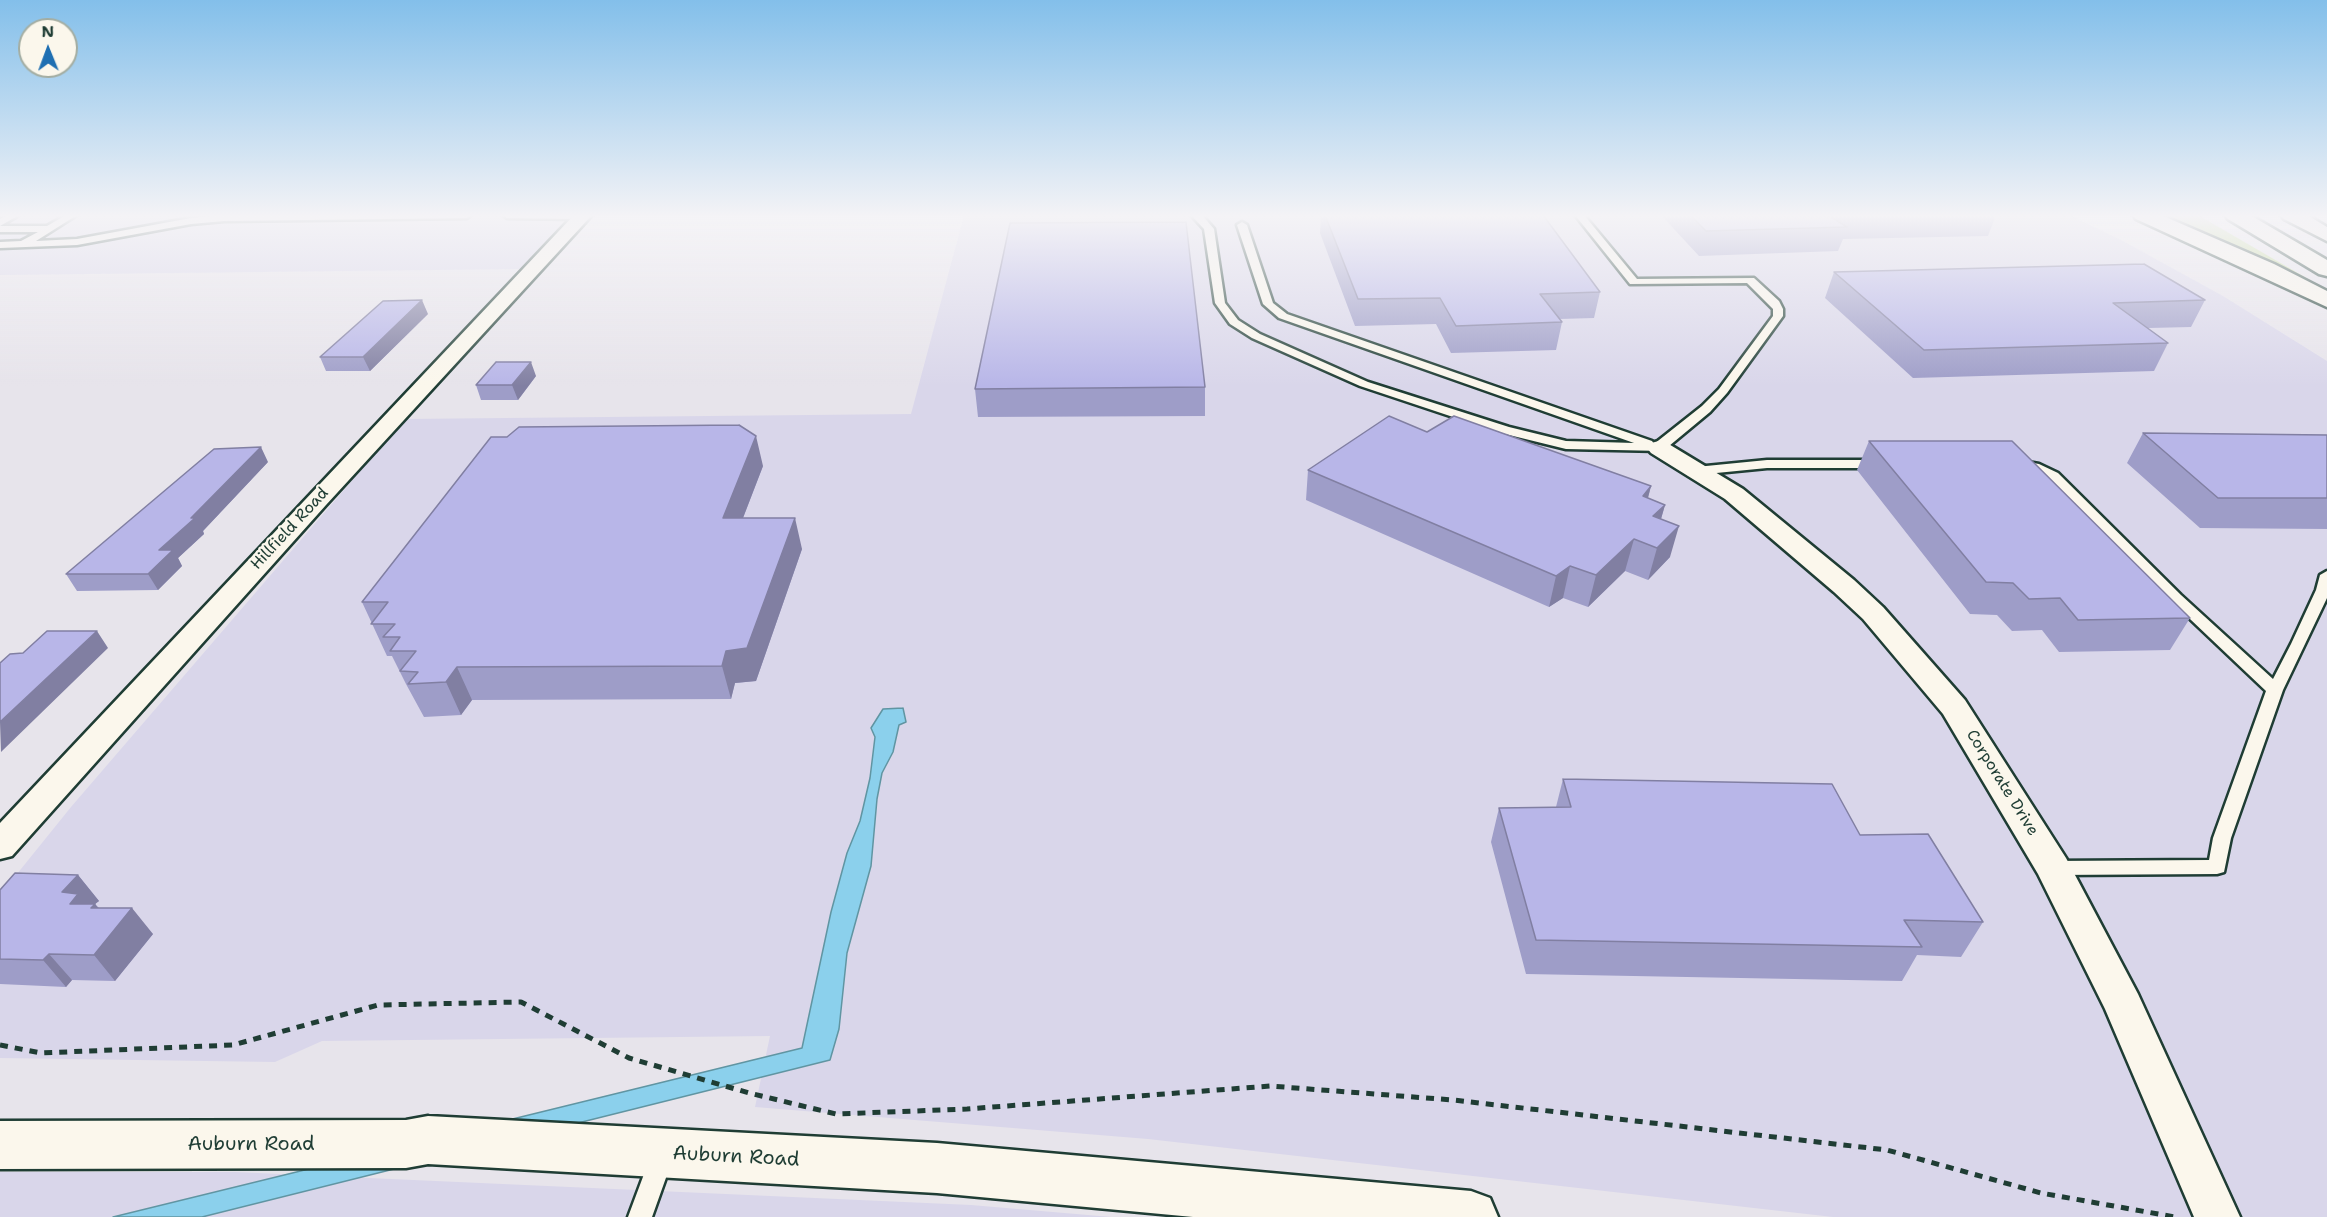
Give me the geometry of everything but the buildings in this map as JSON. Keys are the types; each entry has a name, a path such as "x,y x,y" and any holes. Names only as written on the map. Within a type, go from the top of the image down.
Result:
{"main road":[{"path":"2271,272 2327,300"},
{"name":"Auburn Road","path":"0,1145 406,1144 428,1140 938,1168 1463,1216"}],"street":[{"name":"Hillfield Road","path":"0,846 309,509 532,272"},
{"name":"Corporate Drive","path":"1659,448 1734,494 1844,586 1902,645 1954,707 2053,868 2124,1006 2217,1217"}],"lane":[{"path":"1218,272 1220,303 1234,322 1257,336 1364,384 1515,433 1566,445 1659,448 1706,409 1723,391 1778,316 1778,309 1750,280 1634,282 1626,272"},
{"path":"1257,272 1268,304 1283,316 1659,448"},
{"path":"1696,471 1767,464 1896,464"},
{"path":"2002,464 2034,467 2053,476 2176,598 2275,690"},
{"path":"2053,868 2217,867 2222,838 2275,690 2299,644 2323,590 2327,575"},
{"path":"640,1217 663,1152"}],"path":[{"path":"0,1045 41,1053 233,1045 378,1005 521,1002 629,1058 749,1093 837,1114 968,1109 1270,1086 1453,1100 1887,1150 2041,1193 2175,1217"}],"shaded area":[{"path":"0,272 281,272 0,275"},
{"path":"949,272 2179,272 2223,296 2327,361 2327,1217 1833,1217 1148,1139 755,1107 770,1036 322,1041 275,1062 0,1058 0,895 71,807 405,419 911,414"},
{"path":"0,1172 235,1172 971,1205 1111,1217 0,1217"}],"green space":[{"path":"2280,272 2296,272 2327,290 2327,293"}],"water":[{"path":"903,708 906,722 899,725 893,752 882,773 877,799 871,866 847,953 839,1029 830,1060 202,1217 113,1217 802,1048 831,912 847,853 860,821 870,778 875,737 871,728 883,709"}]}
